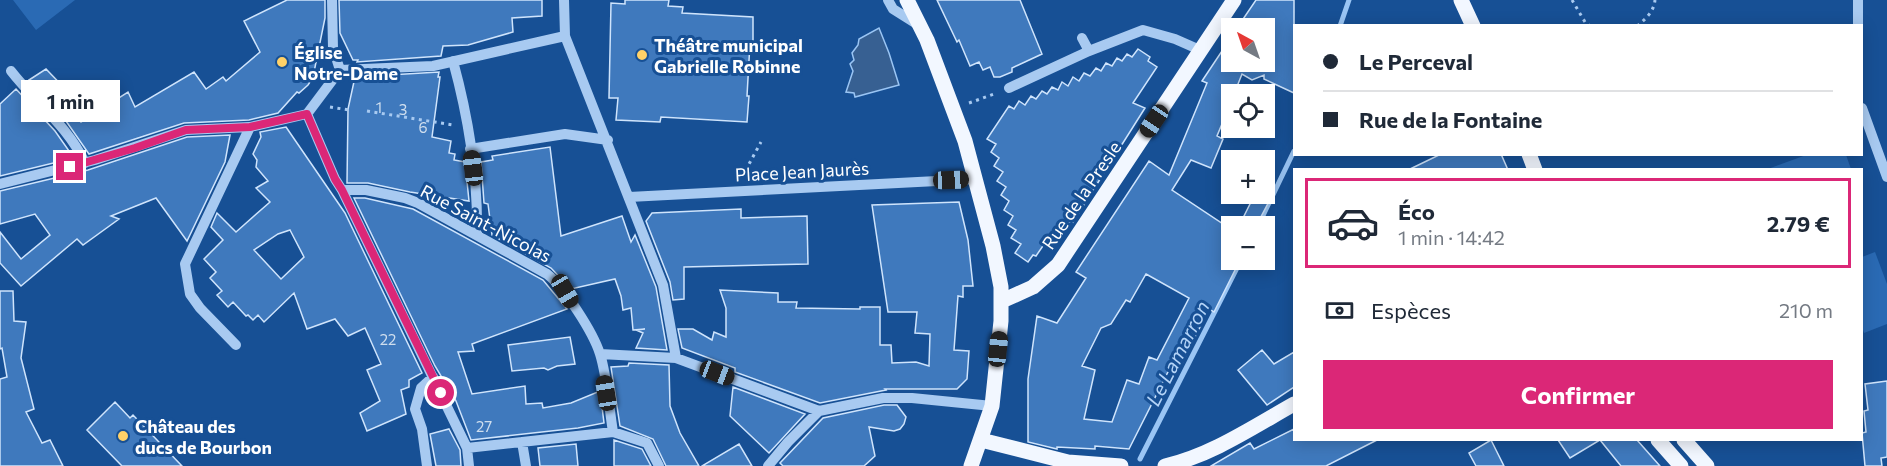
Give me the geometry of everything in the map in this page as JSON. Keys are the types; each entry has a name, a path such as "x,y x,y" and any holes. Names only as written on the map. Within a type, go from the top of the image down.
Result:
{"main road":[{"path":"907,0 953,106 976,179 993,246 1002,301 992,406 971,466"},
{"name":"Rue de la Presle","path":"1002,301 1033,287 1058,265 1234,0"},
{"path":"1461,0 1472,24"},
{"path":"1165,466 1184,462 1214,449 1293,405"},
{"path":"981,440 1068,462 1121,466"},
{"path":"1659,441 1681,466"},
{"path":"1685,441 1707,466"}],"street":[{"path":"332,0 333,48 340,70"},
{"path":"564,0 565,36 608,140 663,285 676,358"},
{"path":"888,0 893,9 920,27"},
{"path":"1858,0 1858,24"},
{"path":"1008,88 1089,51 1143,30 1175,39 1200,50"},
{"path":"340,70 416,68 565,36"},
{"path":"1082,38 1089,51"},
{"path":"453,61 461,90 470,149 477,207 477,234"},
{"path":"0,184 85,163 186,130 250,127 307,114 340,70"},
{"path":"11,71 28,93 62,126 85,163"},
{"path":"1863,111 1887,177"},
{"path":"307,114 335,179 467,447 469,466"},
{"path":"236,345 200,308 190,294 186,264 250,127"},
{"path":"470,149 565,134 608,140"},
{"name":"Place Jean Jaurès","path":"630,197 976,179"},
{"name":"Rue Saint-Nicolas","path":"342,190 366,190 418,203 477,234 557,282 565,291 600,354 612,432"},
{"path":"600,354 676,358 819,411 883,398 912,398 992,406"},
{"path":"427,466 422,429 415,409 421,388 433,377"},
{"path":"768,466 819,411"},
{"path":"467,447 612,432 646,443 659,466"},
{"path":"522,442 526,466"}],"path":[{"path":"1572,0 1588,24"},
{"path":"1639,24 1655,6 1655,0"},
{"path":"953,106 976,102 1008,88"},
{"path":"367,111 466,126"},
{"path":"734,192 761,142"}],"shaded area":[{"path":"13,0 75,0 36,30"},
{"path":"879,28 899,85 855,97 854,93 846,92 853,71 850,64 854,60 852,53 859,39"},
{"path":"1804,156 1846,156 1851,168 1771,168"},
{"path":"1875,252 1887,284 1887,324 1864,333 1863,330 1863,257"}],"building":[{"path":"287,0 325,0 325,18 314,72 316,73 308,85 299,93 297,92 278,113 249,120 184,123 89,154 66,121 29,80 46,69 71,95 64,102 81,122 128,92 135,107 194,72 206,89 223,77 226,81 260,52 244,21"},
{"path":"339,0 542,0 542,16 512,18 513,32 468,45 443,46 441,56 357,62 358,60 353,60 340,33"},
{"path":"625,0 669,0 668,6 683,7 682,13 753,17 747,122 661,117 660,122 616,120 618,98 609,98 611,3 625,4"},
{"path":"937,0 1020,0 1042,54 1012,68 1012,72 1000,77 994,77 990,67 983,70 979,62 970,66"},
{"path":"1256,0 1294,0 1293,93 1264,79 1264,75 1252,80 1242,74 1238,84 1221,84 1221,126 1217,136 1223,139 1211,168 1191,160 1172,190 1221,223 1221,270 1235,270 1214,312 1209,309 1179,369 1171,366 1129,449 1095,446 1095,449 1057,447 1057,449 1028,442 1028,379 1037,316 1057,323 1086,278 1076,272 1149,161 1169,175 1207,83 1202,81 1221,52 1221,72 1275,72 1275,18 1244,18","holes":["1146,274 1189,298 1157,360 1149,357 1139,384 1127,380 1112,422 1084,419 1095,370 1082,366 1101,328 1111,324 1126,300 1130,302"]},
{"path":"1138,49 1150,57 1148,61 1157,67 1133,103 1145,108 1073,222 1071,220 1066,228 1064,226 1053,244 1047,240 1036,256 1033,255 1028,262 1015,253 1021,244 1011,238 1016,230 1008,225 1013,216 1004,210 1009,201 1001,195 1006,187 997,181 1003,172 994,166 999,158 991,152 996,144 987,139 1009,106 1014,109 1019,101 1025,105 1031,96 1036,99 1042,91 1047,94 1052,87 1058,90 1062,82 1068,86 1073,77 1079,81 1084,73 1090,76 1096,68 1101,71 1106,63 1112,66 1117,58 1122,61 1127,54 1132,57"},
{"path":"439,72 432,137 451,141 449,153 455,154 454,160 465,162 469,201 368,183 347,183 348,109 355,77"},
{"path":"16,89 55,131 74,158 0,176 0,104"},
{"path":"286,127 345,213 422,373 409,380 409,387 401,390 406,414 367,431 360,413 380,401 367,370 381,364 365,328 348,336 335,319 307,329 294,293 264,322 258,315 253,320 233,302 228,307 217,295 222,291 210,278 216,272 204,259 223,240 211,227 217,213 236,232 270,202 256,188 268,181 256,167 257,160 253,154 261,137 260,132","holes":["290,230 304,257 281,279 254,250 278,234"]},
{"path":"230,135 225,162 187,241 156,198 111,216 119,219 83,245 77,239 21,286 0,263 0,232 21,259 50,235 35,214 0,224 0,191 88,170 187,137"},
{"path":"550,147 561,236 622,216 631,242 635,235 656,287 667,350 636,348 643,333 636,330 645,329 633,330 631,308 623,310 615,279 571,289 551,268 492,235 488,204 484,203 481,162 493,160 492,156"},
{"path":"1437,156 1502,156 1507,168 1412,168"},
{"path":"354,198 365,198 413,209 543,280 567,309 472,344 474,351 458,352 472,394 525,386 526,404 542,403 543,408 571,403 600,391 604,423 471,440 456,401 435,366"},
{"path":"959,202 968,240 973,286 963,286 963,297 958,296 954,350 969,351 967,379 957,389 885,389 820,403 735,372 735,368 682,348 678,329 693,329 712,340 714,332 726,337 726,308 720,290 778,293 778,302 797,302 796,308 880,307 880,345 891,345 892,363 916,362 929,366 930,334 915,333 917,312 888,312 872,205"},
{"path":"1250,204 1268,204 1261,216 1244,216"},
{"path":"741,209 741,218 807,216 808,264 684,267 684,299 673,300 670,282 646,221 652,213"},
{"path":"0,291 13,291 14,321 26,322 21,358 34,409 26,412 42,443 50,440 63,466 0,466 0,379 7,377 2,348 0,349"},
{"path":"570,337 575,364 557,366 548,370 544,368 512,371 508,345"},
{"path":"1262,350 1274,364 1293,353 1293,388 1267,405 1238,370"},
{"path":"629,363 669,365 670,406 680,433 699,466 666,466 653,439 620,426 611,367 628,366"},
{"path":"1887,381 1887,457 1881,458 1882,466 1865,466 1863,441 1863,433 1866,432 1864,411 1868,410 1865,384"},
{"path":"733,387 805,414 769,453 730,416"},
{"name":"Château des ducs de Bourbon","path":"115,402 130,418 133,415 182,466 122,466 87,430"},
{"path":"884,405 897,405 906,417 904,424 900,429 894,431 869,427 875,456 864,466 783,466 780,463 823,418"},
{"path":"449,429 460,450 461,466 436,466 430,434"},
{"path":"1293,430 1293,441 1375,441 1326,466 1211,466 1250,443 1254,449"},
{"path":"614,440 642,449 651,466 614,466"},
{"path":"1492,441 1504,466 1476,466 1469,453"},
{"path":"1559,441 1598,441 1570,458"},
{"path":"1601,441 1638,441 1660,466 1621,466"},
{"path":"576,444 578,466 540,466 538,448"},
{"path":"739,444 752,466 702,466"}],"waterway":[{"name":"Le Lamarron","path":"1341,24 1349,0"},
{"name":"Le Lamarron","path":"1263,216 1293,153"},
{"name":"Le Lamarron","path":"1140,459 1236,270"}],"place":[{"name":"Théâtre municipal Gabrielle Robinne","path":"642,55"},
{"name":"Église Notre-Dame","path":"282,62"},
{"name":"Château des ducs de Bourbon","path":"123,436"}],"route":[{"path":"70,167 186,130 250,127 307,114 335,179 441,393"}]}
